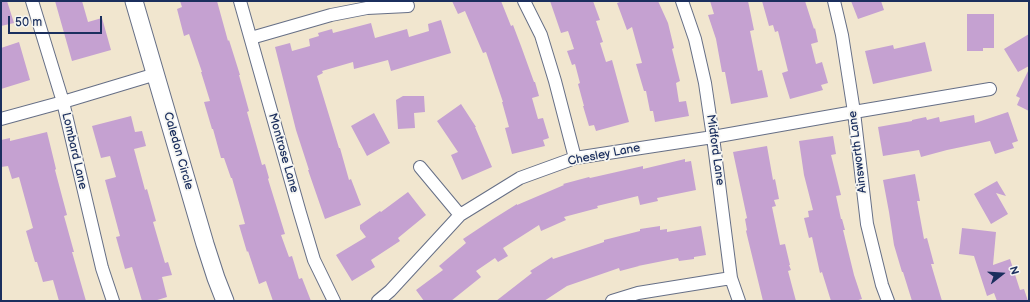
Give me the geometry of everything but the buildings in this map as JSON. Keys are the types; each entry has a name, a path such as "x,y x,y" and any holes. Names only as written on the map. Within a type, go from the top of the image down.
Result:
{"street":[{"name":"Lombard Lane","path":"32,1 63,102 102,268 113,301"},
{"name":"Caledon Circle","path":"134,1 216,278 225,301"},
{"name":"Montrose Lane","path":"240,1 314,260 334,301"},
{"path":"524,1 542,35 575,158"},
{"name":"Midford Lane","path":"682,1 695,39 705,83 731,278 739,301"},
{"name":"Ainsworth Lane","path":"834,1 842,35 854,112 866,224 882,285 888,301"},
{"path":"250,38 331,15 367,8 408,6"},
{"path":"1,119 156,74"},
{"name":"Chesley Lane","path":"378,301 390,291 460,216 520,178 575,158 713,137 990,89"},
{"path":"420,167 460,216"},
{"path":"612,301 638,293 731,278"}]}
